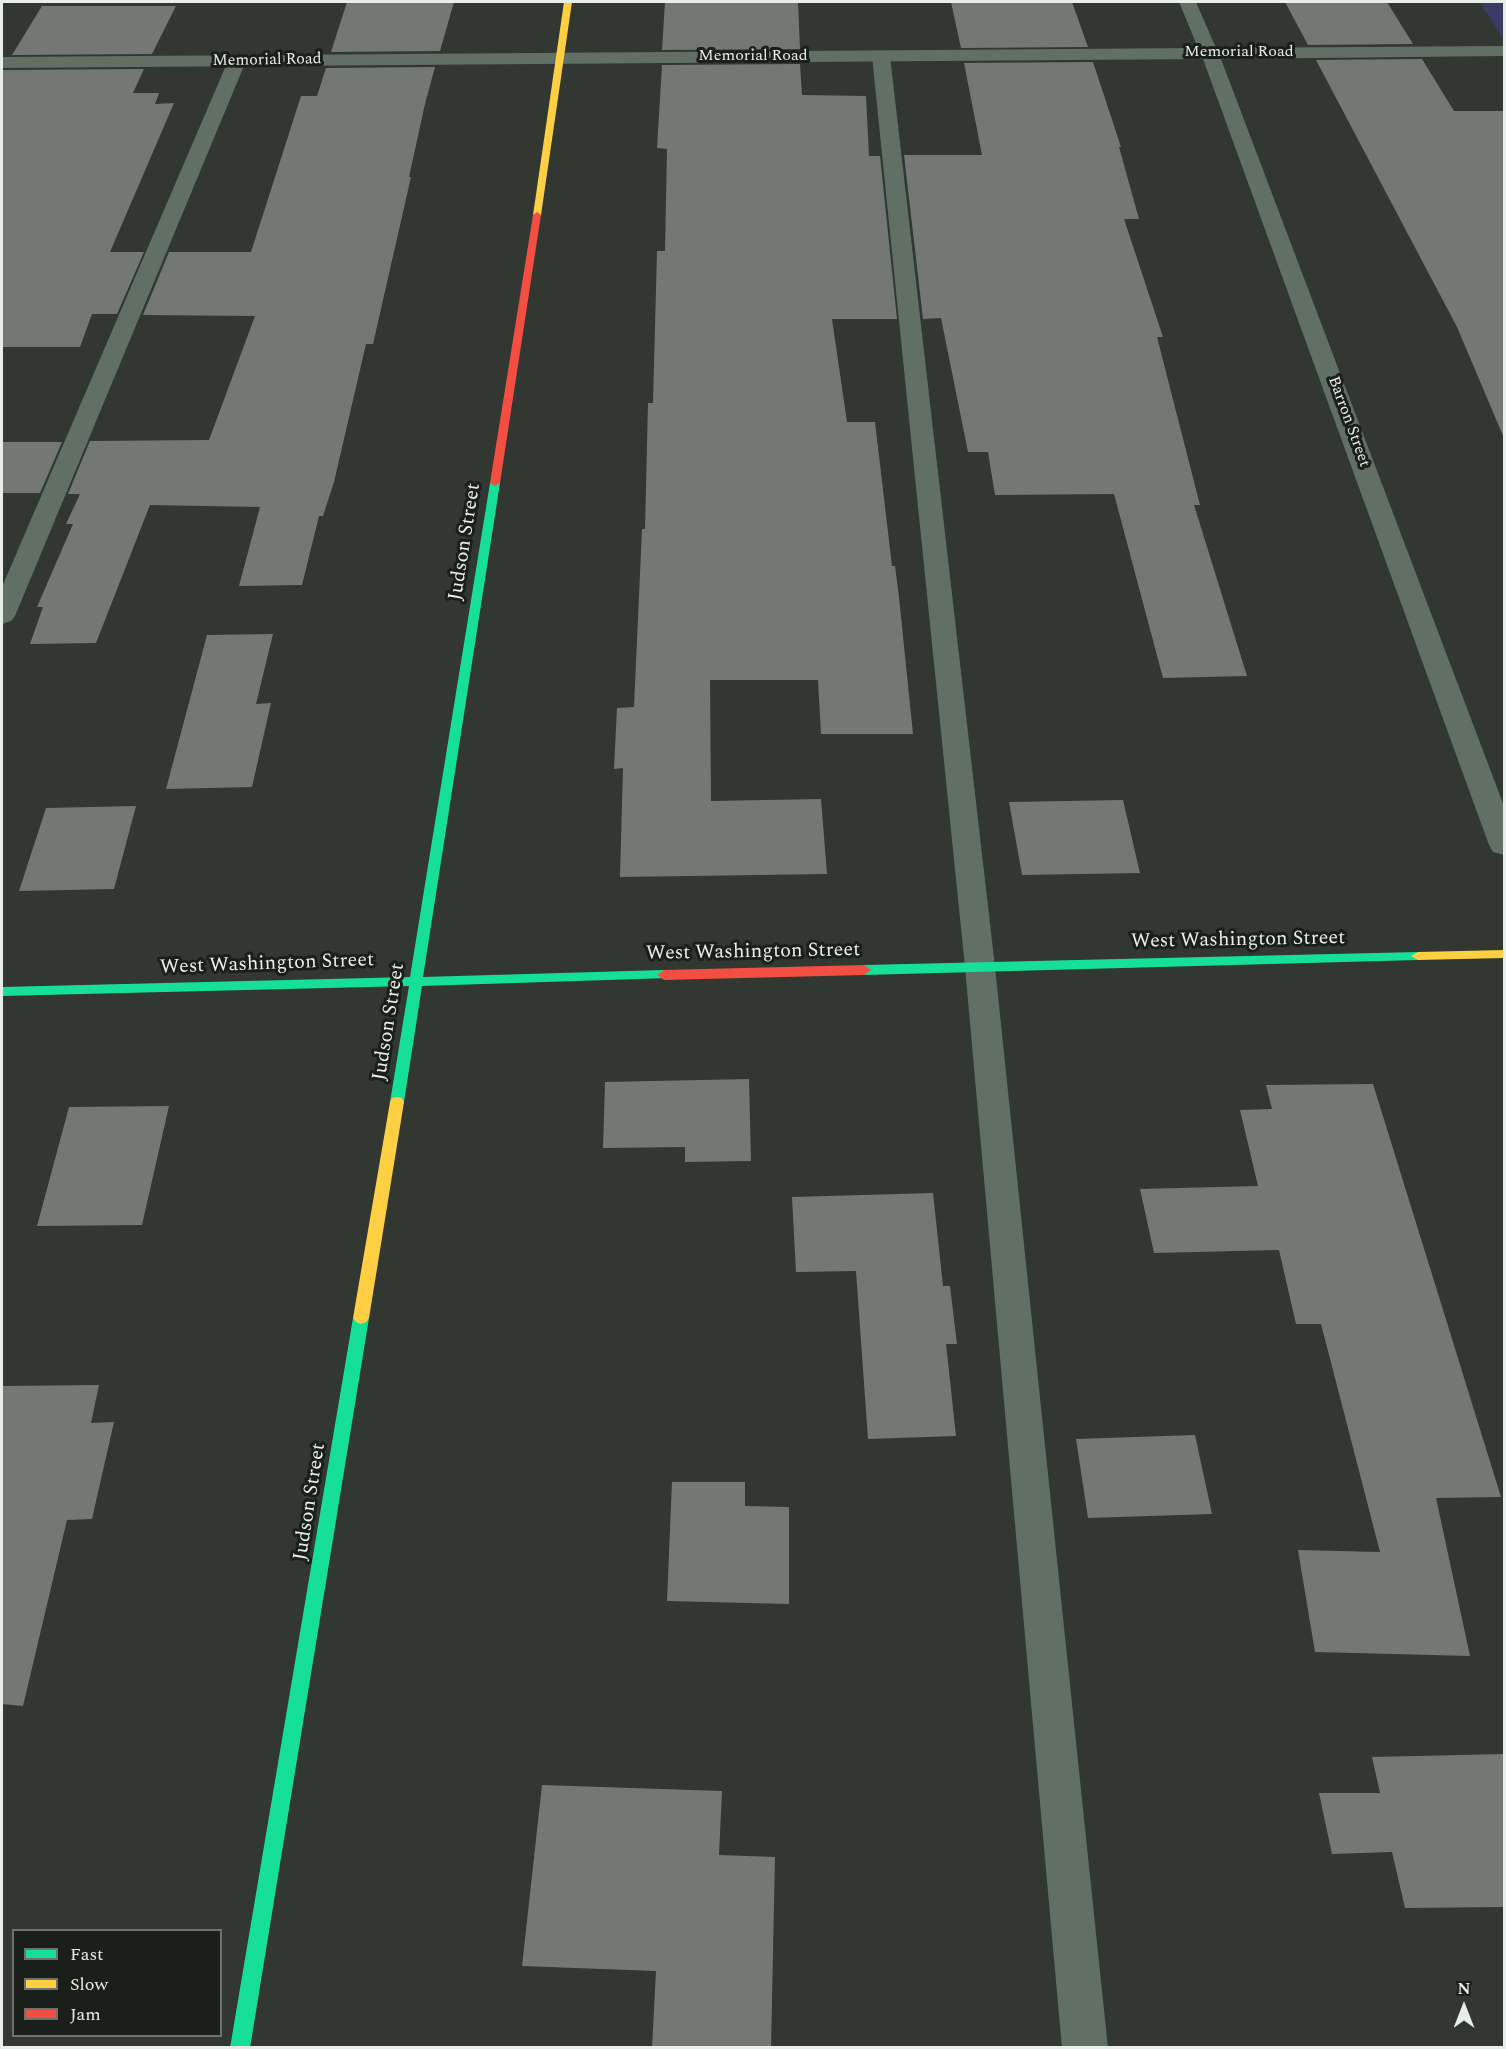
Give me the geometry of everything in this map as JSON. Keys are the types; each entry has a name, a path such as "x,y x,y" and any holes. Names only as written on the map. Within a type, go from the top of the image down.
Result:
{"street":[{"name":"Judson Street","path":"240,2048 417,980 555,98 568,2"},
{"name":"Barron Street","path":"1188,2 1234,115 1504,845"},
{"name":"Memorial Road","path":"2,63 1504,51"},
{"name":"West Washington Street","path":"2,992 1504,954"}],"lane":[{"path":"881,56 980,967 1086,2048"},
{"path":"2,616 237,61"}],"shaded area":[{"path":"1480,2 1504,2 1504,40"}],"building":[{"path":"347,2 454,2 440,51 331,52"},
{"path":"665,2 798,2 800,49 662,50"},
{"path":"951,2 1072,2 1088,47 961,48"},
{"path":"1285,2 1387,2 1413,44 1308,45"},
{"path":"42,6 176,6 152,54 12,55"},
{"path":"1422,59 1454,111 1504,111 1504,438 1457,327 1316,60"},
{"path":"1093,62 1121,147 1119,147 1139,219 1124,219 1163,337 1157,337 1200,505 1194,505 1247,676 1163,678 1114,494 995,495 988,452 968,452 941,318 923,319 904,155 982,155 964,63"},
{"path":"800,64 802,95 866,96 869,156 880,156 897,319 832,319 847,422 875,422 892,566 895,566 899,597 913,734 821,734 818,680 710,680 711,801 821,799 827,874 620,877 623,768 614,769 617,708 634,707 642,529 645,529 648,403 653,403 657,251 665,251 667,149 657,148 662,65"},
{"path":"435,67 373,344 366,344 334,482 323,516 319,516 302,585 239,586 260,507 150,505 96,643 30,644 43,607 37,607 73,524 66,524 80,494 68,494 90,441 209,440 255,316 143,315 169,252 251,252 301,96 317,96 326,68"},
{"path":"144,69 133,93 159,93 155,104 174,103 110,252 144,252 117,314 92,314 80,347 2,347 3,70"},
{"path":"2,442 62,442 40,493 2,493"},
{"path":"273,634 256,704 271,703 252,787 166,789 207,635"},
{"path":"1123,800 1140,873 1022,875 1009,802"},
{"path":"136,806 114,889 19,891 46,808"},
{"path":"749,1079 751,1161 685,1162 685,1147 603,1148 605,1082"},
{"path":"1373,1084 1501,1497 1436,1498 1470,1656 1315,1652 1298,1550 1380,1552 1321,1324 1296,1324 1279,1250 1154,1253 1140,1189 1258,1186 1240,1110 1272,1109 1266,1085"},
{"path":"169,1106 142,1225 37,1226 69,1107"},
{"path":"933,1193 943,1286 950,1286 957,1344 946,1344 956,1436 868,1439 856,1271 796,1272 792,1197"},
{"path":"99,1385 91,1423 114,1422 92,1519 67,1520 23,1706 2,1704 2,1386"},
{"path":"1195,1435 1212,1514 1088,1518 1076,1439"},
{"path":"672,1482 745,1482 745,1506 789,1507 789,1604 667,1601"},
{"path":"1504,1754 1504,1907 1405,1908 1392,1852 1332,1854 1319,1793 1380,1793 1372,1757"},
{"path":"542,1785 722,1791 719,1855 775,1857 771,2048 652,2048 656,1971 522,1966"}],"traffic: fast":[{"path":"397,1102 495,483"},
{"path":"864,970 1418,956"},
{"path":"2,992 664,975"},
{"path":"240,2048 361,1318"}],"traffic: slow":[{"path":"537,215 568,2"},
{"path":"1418,956 1504,954"},
{"path":"361,1318 397,1102"}],"traffic: jam":[{"path":"495,483 537,215"},
{"path":"664,975 864,970"}]}
